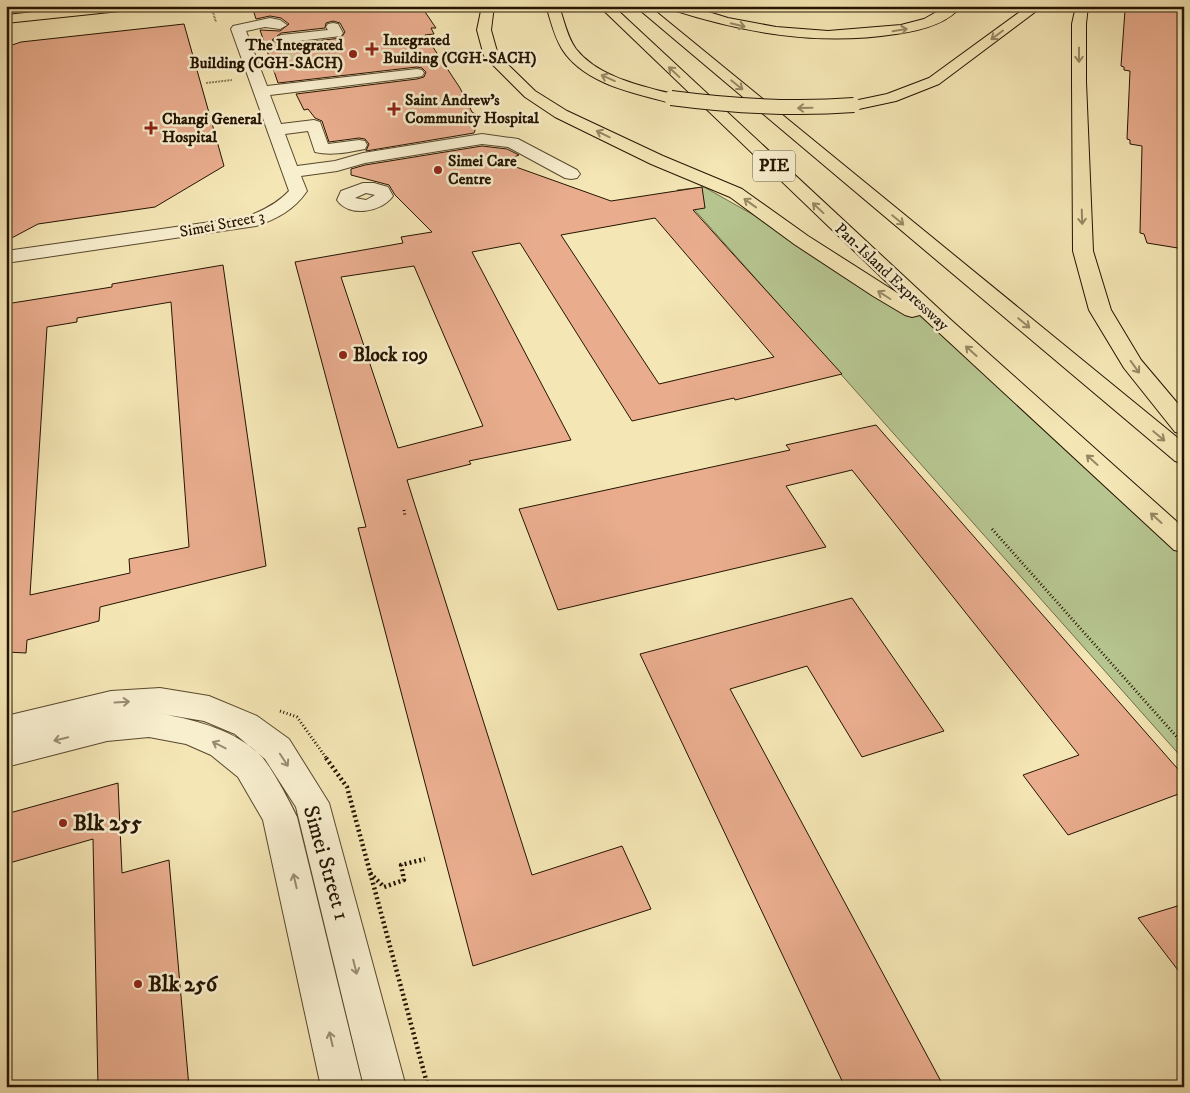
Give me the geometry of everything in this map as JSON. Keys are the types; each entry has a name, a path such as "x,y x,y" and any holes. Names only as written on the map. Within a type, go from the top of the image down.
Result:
{"main road":[{"path":"6,7 13,6"},
{"path":"6,19 129,6"},
{"path":"488,6 484,30 491,56 530,94 561,114 657,160 736,193 801,240 880,292 942,325"},
{"path":"552,6 571,52 595,72 630,87 671,98 727,106 789,108 854,105 891,98 934,81 1037,6"},
{"name":"Pan-Island Expressway","path":"605,6 942,325 1184,543"},
{"name":"PIE","path":"641,6 1184,456"},
{"path":"675,6 746,27 811,35 866,34 915,27 934,21 955,6"},
{"path":"1082,6 1079,24 1079,82 1084,251 1100,310 1132,363 1184,427"}],"street":[{"name":"Simei Street 3","path":"6,257 249,222 272,214 289,203 298,191 243,39 260,34 283,41 336,33 333,27"},
{"path":"253,68 270,67"},
{"path":"262,91 417,73"},
{"path":"276,130 314,126 321,148 325,149 487,127"},
{"path":"291,172 337,166 363,158 482,140 512,143 571,174"},
{"path":"337,166 340,182 354,190"},
{"name":"Simei Street 1","path":"6,729 111,703 160,700 209,709 246,725 277,750 312,803 385,1087"},
{"name":"Simei Street 1","path":"6,753 107,728 149,724 191,732 223,746 250,768 280,817 342,1087"}],"path":[{"path":"206,83 233,80"},
{"path":"404,510 405,516"},
{"path":"992,529 1184,745"},
{"path":"370,872 384,886 404,880 401,864 425,859"}],"green space":[{"path":"704,187 798,240 909,310 942,326 1184,547 1184,760 677,190"}],"building":[{"path":"252,6 421,6 436,28 431,28 434,34 425,35 460,88 472,112 480,117 474,133 366,151 369,144 365,139 329,142 322,121 315,118 308,109 304,110 296,94 417,79 424,77 426,72 422,68 417,67 278,83 260,30 280,31 289,24 281,18 270,16 256,19","holes":["333,21 340,23 345,32 341,38 281,45 272,40 281,33 325,28 326,23"]},
{"path":"1132,6 1184,6 1184,249 1147,243 1144,234 1140,233 1142,146 1130,144 1130,140 1127,139 1130,71 1124,70 1124,67 1121,66 1125,10 1129,10"},
{"path":"184,24 224,166 155,207 38,224 6,241 6,76 9,46 21,42"},
{"path":"482,146 507,149 519,155 502,162 611,201 702,187 705,208 693,210 842,374 735,400 734,398 632,421 520,243 472,252 571,440 469,461 471,464 407,480 532,875 622,846 651,909 473,966 358,528 366,527 295,262 403,243 401,237 432,232 395,195 389,185 351,175 351,169 365,165","holes":["655,218 774,357 659,384 561,235","414,266 483,426 398,448 341,277"]},
{"path":"223,265 266,566 100,607 99,621 27,640 26,653 6,652 6,304 112,287 112,284","holes":["171,302 189,547 129,559 130,573 30,595 47,327 77,322 77,318"]},
{"path":"876,425 1184,776 1184,792 1068,835 1023,775 1079,755 852,470 786,486 826,547 558,610 519,509 790,450 786,445"},
{"path":"852,598 944,731 862,757 807,666 730,689 944,1087 845,1087 640,654"},
{"name":"Blk 256","path":"118,783 122,873 169,860 189,1087 98,1087 93,839 6,864 6,814"},
{"path":"1184,904 1184,978 1138,918"}],"tunnel":[{"path":"272,66 292,60 284,42"}],"place":[{"name":"Integrated Building (CGH-SACH)","path":"372,49"},
{"name":"The Integrated Building (CGH-SACH)","path":"353,54"},
{"name":"Saint Andrew's Community Hospital","path":"394,109"},
{"name":"Changi General Hospital","path":"151,128"},
{"name":"Simei Care Centre","path":"438,170"},
{"name":"Block 109","path":"343,355"},
{"name":"Blk 255","path":"63,823"},
{"name":"Blk 256","path":"138,984"}]}
